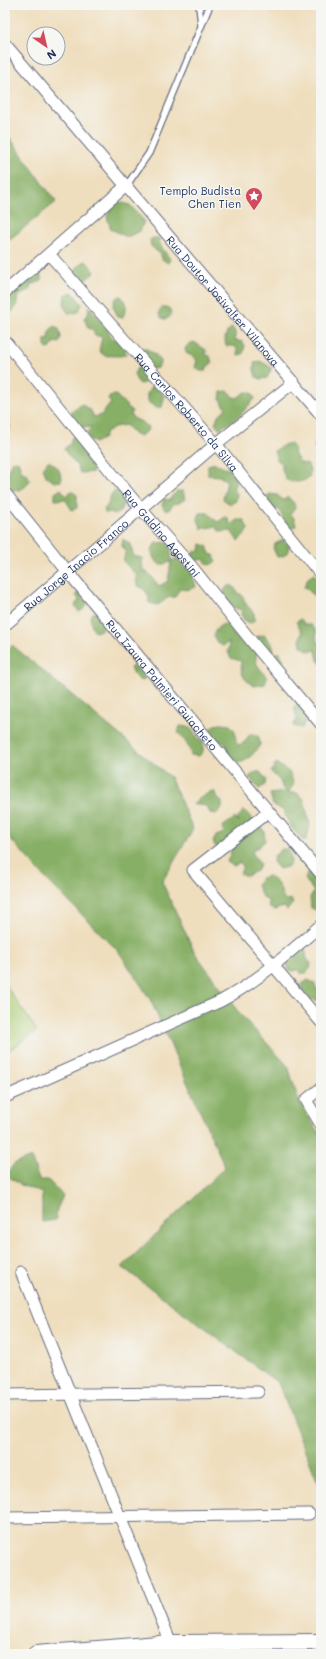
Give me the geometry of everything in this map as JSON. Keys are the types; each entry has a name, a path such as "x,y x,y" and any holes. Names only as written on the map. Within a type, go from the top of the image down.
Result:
{"street":[{"name":"Rua Doutor Josivalter Vilanova","path":"5,44 127,185 321,415"},
{"path":"5,292 127,185"},
{"name":"Rua Carlos Roberto da Silva","path":"49,254 216,444 321,575"},
{"name":"Rua Galdino Agostini","path":"5,341 141,509 192,567 321,724"},
{"name":"Rua Jorge Inacio Franco","path":"5,625 216,444 294,382"},
{"name":"Rua Izaura Palmieri Guiacheto","path":"5,493 68,572 321,874"},
{"path":"268,812 193,870 321,1022"},
{"path":"5,1096 138,1039 240,991 274,966 321,925"},
{"path":"321,1088 306,1100 321,1125"},
{"path":"21,1272 171,1643"},
{"path":"5,1395 258,1392"},
{"path":"5,1518 309,1514"},
{"path":"36,1654 171,1643 321,1642"}],"lane":[{"path":"199,5 201,28"},
{"path":"127,185 149,153 210,5"}],"green space":[{"path":"5,131 56,202 5,243"},
{"path":"119,202 130,205 144,221 140,231 127,237 111,229 107,217 111,208"},
{"path":"153,238 159,238 160,245 170,259 168,263 162,259 161,255 151,246 150,240"},
{"path":"86,261 95,272 83,282 77,281 76,269 81,263"},
{"path":"33,272 40,273 42,281 34,284 31,283 30,290 18,296 16,308 12,312 5,313 5,294 11,290 18,291 17,284"},
{"path":"72,292 82,304 78,312 70,314 64,306 64,301 65,295"},
{"path":"121,296 126,302 126,310 122,318 118,317 113,306 116,298"},
{"path":"89,306 106,327 112,338 117,340 124,339 126,355 105,356 99,351 102,337 94,335 94,330 88,328 84,318 88,315"},
{"path":"163,307 167,307 171,313 167,319 163,319 159,315 159,311"},
{"path":"55,326 59,329 61,337 59,343 56,342 52,344 51,348 47,349 45,346 45,339 50,340 48,335 50,330"},
{"path":"232,327 235,332 235,340 243,342 245,346 243,354 238,355 237,349 234,346 226,346 226,336"},
{"path":"194,342 206,350 206,355 210,356 212,363 207,367 206,371 200,371 195,367 197,361 194,357 186,353 185,348"},
{"path":"143,348 153,353 161,361 158,368 152,369 140,353"},
{"path":"260,361 272,368 267,378 261,379 256,377 254,363"},
{"path":"137,368 143,368 149,381 140,384 137,381 134,374"},
{"path":"151,387 160,390 164,398 162,407 156,408 147,401 147,394"},
{"path":"228,391 233,397 237,398 246,392 252,393 255,399 235,420 220,429 215,423 218,416 226,408 220,399 221,392"},
{"path":"116,395 132,411 131,416 148,427 147,431 140,436 135,435 126,425 114,427 106,432 104,438 95,443 89,439 87,432 92,427 82,428 75,424 71,411 82,404 91,411 94,417 101,415 111,403 108,400 110,396"},
{"path":"5,411 9,418 10,429 5,433"},
{"path":"79,435 97,460 98,466 93,472 80,473 77,466 64,449 70,444 72,437"},
{"path":"321,438 321,454 314,447 317,439"},
{"path":"291,444 295,449 294,453 299,462 308,465 310,470 309,476 311,476 305,480 296,482 286,480 282,469 282,463 277,460 274,451 284,445"},
{"path":"18,461 22,472 27,474 30,480 24,488 20,490 12,490 6,485 6,478 12,462"},
{"path":"48,461 58,469 61,481 54,482 46,476 43,468"},
{"path":"215,463 224,468 233,470 236,482 233,489 237,493 236,501 230,504 223,499 227,481 219,476 208,475 208,465"},
{"path":"61,489 66,496 71,491 77,495 77,508 72,510 65,499 55,500 55,493"},
{"path":"114,491 120,491 125,497 121,511 116,514 105,513 104,509 108,505"},
{"path":"177,491 183,491 185,499 179,503 173,504 169,510 165,510 162,505 164,499 171,500 171,497"},
{"path":"269,494 277,495 283,500 288,497 294,503 295,509 290,514 294,518 296,526 289,529 287,527 279,509 274,509 267,500"},
{"path":"199,513 208,513 218,522 225,517 228,518 230,525 237,520 244,520 248,529 244,536 238,541 231,531 220,532 216,526 202,529 198,520"},
{"path":"123,539 130,544 134,556 142,558 143,571 147,571 159,586 168,581 171,562 160,565 154,559 151,550 156,543 168,542 172,561 177,558 185,568 190,566 196,587 186,590 180,588 175,597 169,597 158,605 149,603 146,592 137,585 136,575 123,561 126,551 122,546"},
{"path":"283,540 289,545 288,550 286,554 277,557 273,548 275,544"},
{"path":"201,544 207,546 210,554 214,555 216,561 212,564 208,565 204,559 195,561 191,556 194,551 200,551"},
{"path":"314,574 321,582 321,602 304,587 308,578"},
{"path":"228,586 233,586 238,593 242,595 246,604 254,613 254,621 251,623 245,621 241,615 242,610 235,608 232,604 227,606 221,595 225,593 224,590"},
{"path":"79,591 88,603 84,609 79,612 75,605 79,600 76,595"},
{"path":"100,612 104,622 102,629 96,632 92,627 90,616 93,613"},
{"path":"301,619 305,625 311,625 316,631 317,643 321,641 321,664 318,661 316,650 309,651 301,646 300,639 302,632 296,622"},
{"path":"224,624 230,626 233,630 233,635 242,635 257,652 256,660 258,666 267,678 265,684 254,686 247,681 241,670 241,661 231,658 228,652 229,642 223,646 216,641 214,638 215,632"},
{"path":"264,635 272,644 275,653 280,653 284,660 281,664 278,662 276,657 269,658 269,652 264,652 255,640 258,636"},
{"path":"12,645 170,777 193,829 162,882 195,953 239,1013 288,1066 298,1099 321,1137 321,1490 278,1383 122,1267 225,1167 150,999 119,952 48,881 5,833 5,652"},
{"path":"133,658 143,669 142,673 145,677 143,681 139,680 130,668 134,665"},
{"path":"299,702 309,714 302,728 293,726 297,719 294,707"},
{"path":"214,725 230,725 235,731 236,742 239,745 245,742 250,734 253,734 259,737 260,745 246,760 237,763 232,761 227,758 228,752 225,743 218,741 209,730"},
{"path":"180,726 189,727 203,743 203,752 199,756 191,755 186,743 178,733"},
{"path":"276,763 289,772 294,784 288,793 297,793 304,799 310,825 306,840 302,840 293,829 283,810 273,805 270,794 284,792 280,781 271,772"},
{"path":"256,772 260,772 266,779 265,785 259,789 249,777"},
{"path":"209,792 215,792 217,798 222,802 222,808 217,814 210,813 206,806 193,804"},
{"path":"244,810 252,817 251,822 259,824 264,831 265,841 252,852 260,864 258,870 247,876 240,874 243,866 240,862 234,866 227,862 232,849 231,846 215,846 213,842 216,836 224,833 222,827 235,818 238,822 238,818"},
{"path":"282,849 289,849 291,862 287,867 279,869 273,862 274,856"},
{"path":"315,868 321,875 321,912 311,908 310,897 314,892 305,879 308,872"},
{"path":"269,876 279,886 285,901 291,899 293,904 287,910 284,907 274,910 269,908 268,901 261,895 257,885 261,878"},
{"path":"300,948 305,949 307,959 311,963 310,969 306,973 300,973 298,969 294,971 289,970 285,958"},
{"path":"308,980 314,983 317,990 321,985 321,1001 314,1000 304,994 302,984"},
{"path":"5,984 37,1031 5,1053"},
{"path":"31,1157 39,1180 48,1180 63,1196 57,1209 56,1220 42,1222 42,1193 21,1185 6,1175 14,1164"}],"place":[{"name":"Templo Budista Chen Tien","path":"254,211"}]}
